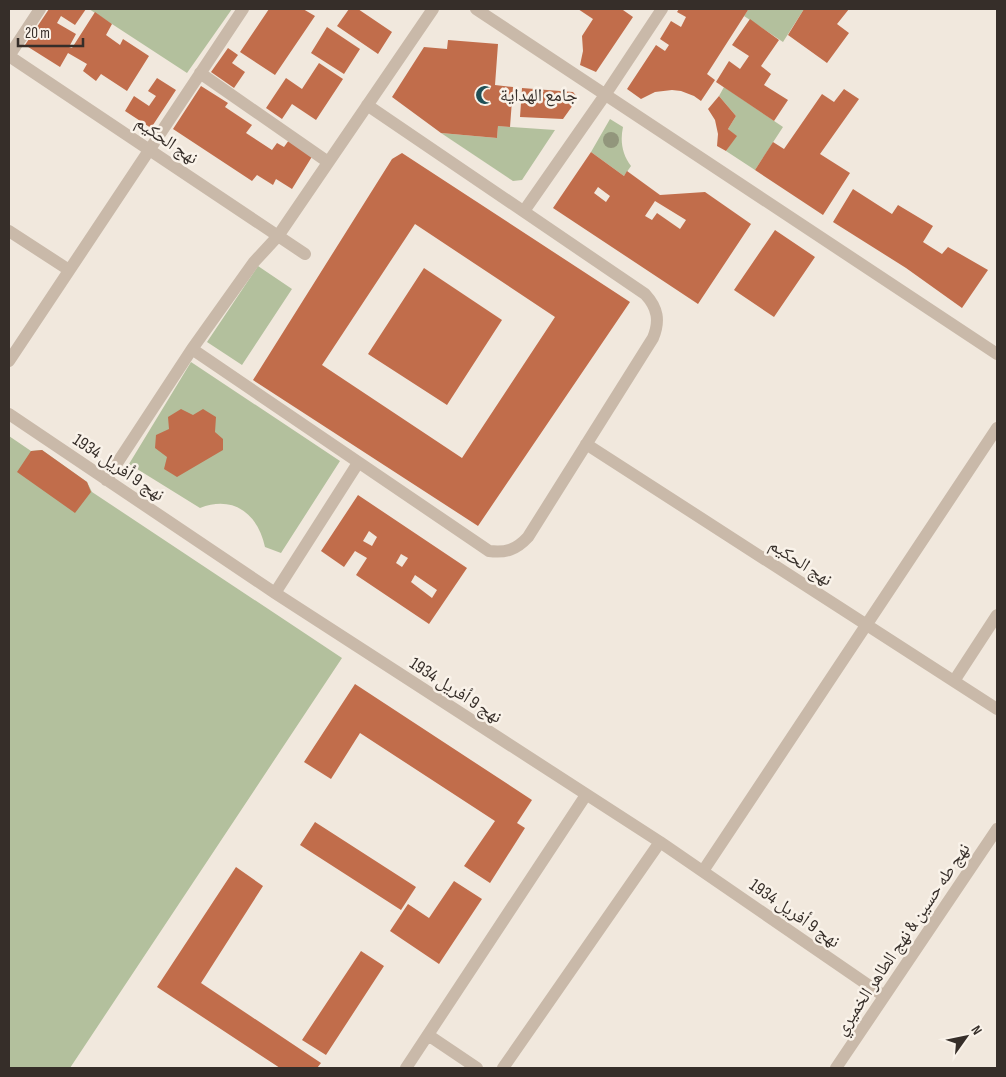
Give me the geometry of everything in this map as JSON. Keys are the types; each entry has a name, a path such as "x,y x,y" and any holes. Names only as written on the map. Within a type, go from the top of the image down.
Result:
{"street":[{"path":"9,56 40,9"},
{"path":"9,361 243,9"},
{"path":"106,480 192,349 254,262 278,236 433,9"},
{"path":"476,9 997,354"},
{"path":"524,211 662,9"},
{"name":"نهج الحكيم","path":"9,56 305,254"},
{"path":"200,73 328,162"},
{"path":"192,349 489,551 511,551 521,546 528,537 653,338 658,320 656,310 652,301 645,294 367,105"},
{"path":"9,231 69,270"},
{"name":"نهج 9 أفريل 1934","path":"9,414 275,593 660,842 884,996"},
{"path":"703,871 865,624 997,428"},
{"name":"نهج الحكيم","path":"586,444 997,709"},
{"path":"275,593 358,463"},
{"path":"954,681 997,615"},
{"path":"406,1068 586,795"},
{"name":"نهج طه حسين & نهج الطاهر الخميري","path":"836,1068 997,829"},
{"path":"503,1068 660,842"},
{"path":"428,1035 477,1068"}],"green space":[{"path":"89,9 232,9 187,73"},
{"path":"746,9 804,9 783,42 744,16 748,10"},
{"path":"724,87 783,127 755,170 726,151 736,136 728,129 736,116 719,96"},
{"path":"610,119 623,127 623,147 631,166 624,176 591,152"},
{"path":"498,126 555,130 522,180 513,181 441,133 497,138"},
{"path":"258,266 292,289 242,365 207,342"},
{"path":"191,362 340,461 281,553 265,547 257,525 243,510 224,504 200,508 129,464"},
{"path":"9,436 31,451 42,450 87,482 92,492 342,658 70,1068 9,1068"}],"building":[{"path":"49,9 86,9 75,25 61,16 57,23 76,34 69,47 72,48 95,12 112,24 106,35 120,45 123,39 149,56 127,91 101,74 96,81 83,71 87,64 68,53 60,67 25,45"},
{"path":"269,9 303,9 315,16 275,75 240,52"},
{"path":"349,9 358,9 392,32 378,54 337,26"},
{"path":"578,9 624,9 633,17 596,72 580,65 583,51 582,36 593,19"},
{"path":"679,9 748,10 707,74 715,80 701,101 681,91 672,90 655,92 641,99 627,89 656,45 665,51 669,45 660,39 671,21 681,27 686,17 677,12"},
{"path":"804,9 849,9 837,24 849,33 827,63 788,35"},
{"path":"750,19 779,40 761,66 771,74 764,85 788,100 774,121 716,82 729,61 740,69 749,56 732,45"},
{"path":"327,27 360,49 344,74 311,53"},
{"path":"448,40 498,44 495,85 513,87 510,127 498,126 497,138 441,133 392,97 424,47 447,49"},
{"path":"228,48 238,55 232,63 245,72 234,88 211,72"},
{"path":"319,63 343,79 316,120 292,104 282,119 266,108 286,78 302,89"},
{"path":"157,78 176,90 151,128 125,111 134,96 149,106 156,96 148,91"},
{"path":"201,86 228,103 225,107 252,125 246,133 272,150 277,143 284,147 289,140 313,155 292,189 276,179 273,185 257,175 252,181 173,129"},
{"path":"522,88 573,92 578,98 563,119 520,117"},
{"path":"844,89 859,99 820,154 850,173 823,215 755,170 773,142 784,149 822,94 834,102"},
{"path":"719,96 736,116 728,129 737,136 726,151 717,146 718,134 715,120 708,109"},
{"path":"591,152 624,176 627,171 660,195 705,192 751,224 698,304 553,208","holes":["598,187 610,196 606,202 594,193","655,201 686,220 680,229 657,213 652,220 645,216"]},
{"path":"402,153 630,302 478,526 253,380 392,159","holes":["415,224 555,317 462,458 322,365"]},
{"path":"853,189 892,214 898,205 933,226 923,242 942,254 948,247 988,270 962,308 906,268 833,222"},
{"path":"775,230 815,257 774,317 734,290"},
{"path":"424,268 502,320 447,405 368,354"},
{"path":"181,409 193,415 203,409 216,417 215,432 223,439 223,450 177,477 164,469 167,457 155,448 156,435 169,429 168,417"},
{"path":"42,450 87,482 91,492 75,513 17,472 31,451"},
{"path":"358,495 467,568 429,624 356,575 367,558 355,551 344,567 321,551","holes":["369,531 377,537 372,546 363,541","401,554 408,558 402,567 396,563","415,575 437,590 432,598 411,582"]},
{"path":"355,684 532,800 517,823 525,828 490,883 464,866 495,821 360,733 331,779 304,762"},
{"path":"315,822 416,887 401,910 300,845"},
{"path":"236,867 263,886 201,983 321,1063 317,1068 280,1068 157,987"},
{"path":"454,881 482,899 439,964 390,931 408,904 429,918"},
{"path":"361,951 384,966 326,1055 302,1040"}],"place":[{"name":"جامع الهداية","path":"485,95"}]}
